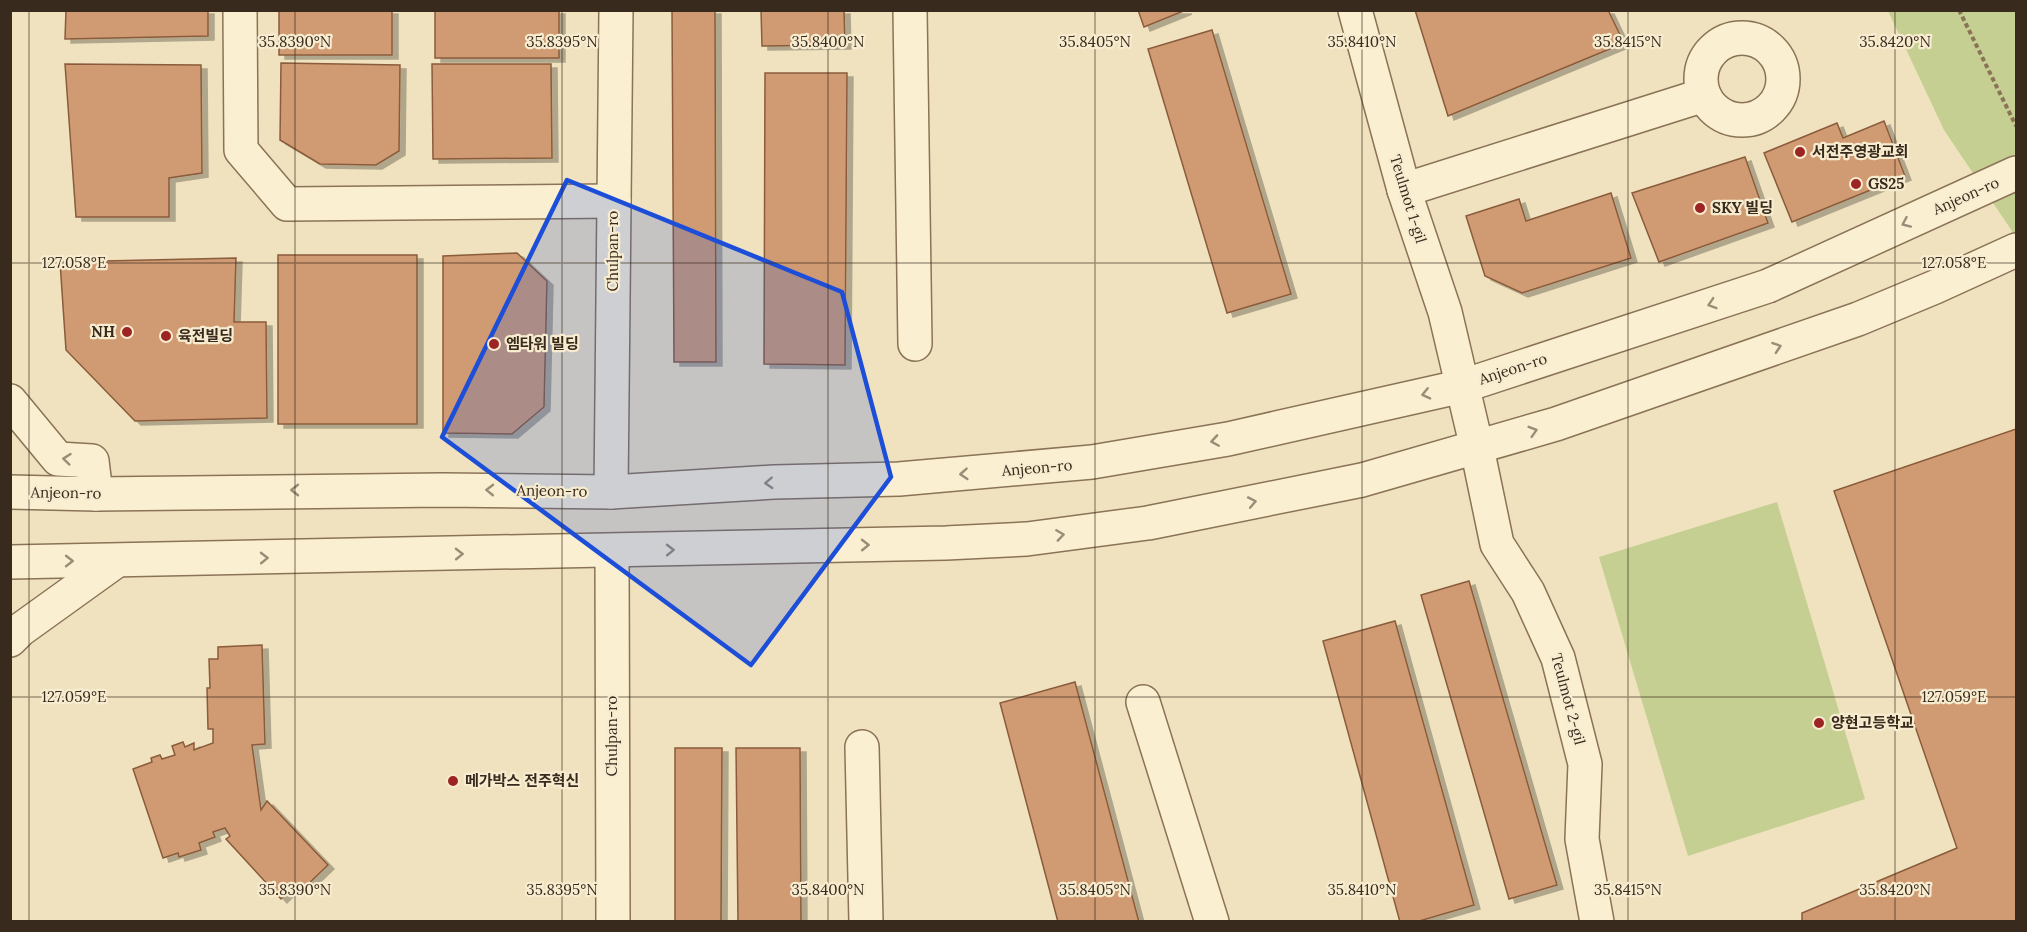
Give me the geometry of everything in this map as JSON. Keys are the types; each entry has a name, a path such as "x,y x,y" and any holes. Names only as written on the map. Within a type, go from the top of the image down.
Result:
{"street":[{"path":"240,10 241,150 287,204 614,201"},
{"name":"Chulpan-ro","path":"611,492 616,10"},
{"path":"910,10 915,344"},
{"name":"Teulmot 1-gil","path":"1355,10 1404,190 1445,312 1463,386"},
{"path":"1404,190 1704,95"},
{"name":"Anjeon-ro","path":"10,492 96,494 442,490 611,492 774,482 899,479 1092,462 1228,439 1463,386 1768,286 2016,173"},
{"path":"10,562 946,543 1027,539 1148,523 1362,480 1556,424 1858,319 2016,250"},
{"name":"Teulmot 2-gil","path":"1463,386 1497,544 1528,592 1558,658 1585,764 1582,839 1597,921"},
{"path":"10,401 58,459 92,460 96,494"},
{"name":"Chulpan-ro","path":"612,551 613,921"},
{"path":"10,640 20,630 116,561"},
{"path":"1143,702 1212,921"},
{"path":"862,747 866,921"}],"path":[{"path":"1959,10 2016,126"}],"highlighted area":[{"path":"567,180 842,292 891,477 751,665 442,437"}],"green space":[{"path":"1888,11 2016,11 2016,237 1944,130"},
{"path":"1777,502 1865,799 1688,856 1599,557"}],"building":[{"path":"66,10 208,10 208,36 65,39"},
{"path":"279,10 392,10 392,55 279,55"},
{"path":"435,10 559,10 559,58 435,58"},
{"path":"672,10 715,10 716,362 674,362"},
{"path":"761,10 844,10 845,45 762,46"},
{"path":"1138,10 1186,10 1144,27"},
{"path":"1415,10 1608,10 1624,43 1448,116"},
{"path":"1212,30 1291,294 1227,313 1148,49"},
{"path":"281,63 400,65 399,151 376,165 320,164 280,140"},
{"path":"65,64 201,65 202,173 169,178 169,217 76,217"},
{"path":"432,64 551,64 552,158 433,159"},
{"path":"765,73 847,73 845,365 764,364"},
{"path":"1884,121 1905,176 1792,222 1764,153 1837,123 1843,138"},
{"name":"SKY 빌딩","path":"1745,157 1768,223 1659,262 1632,193"},
{"path":"1611,193 1631,258 1522,293 1485,276 1466,216 1519,199 1526,221"},
{"name":"엠타워 빌딩","path":"517,253 547,281 544,407 512,434 443,433 443,256"},
{"path":"278,255 417,255 417,424 278,424"},
{"name":"육전빌딩","path":"236,258 234,322 266,322 267,418 135,421 66,350 60,262"},
{"name":"양현고등학교","path":"2016,429 2016,922 1802,922 1802,913 1957,848 1834,491"},
{"path":"1469,581 1557,885 1509,899 1421,595"},
{"path":"1395,621 1474,905 1416,922 1400,922 1323,641"},
{"path":"262,645 265,744 252,745 261,810 267,801 328,865 302,890 296,884 281,899 226,839 230,836 225,828 213,832 215,837 199,843 201,850 179,857 178,853 163,858 133,769 152,762 151,758 160,755 162,759 175,755 172,746 183,742 185,747 194,743 194,750 213,743 213,729 208,729 209,659 218,659 218,647"},
{"path":"1075,682 1139,922 1058,922 1000,703"},
{"path":"675,748 722,748 721,922 675,922"},
{"path":"736,748 800,748 801,922 738,922"}],"place":[{"name":"서전주영광교회","path":"1800,152"},
{"name":"GS25","path":"1856,184"},
{"name":"SKY 빌딩","path":"1700,208"},
{"name":"NH","path":"127,332"},
{"name":"육전빌딩","path":"166,336"},
{"name":"엠타워 빌딩","path":"494,344"},
{"name":"양현고등학교","path":"1819,723"},
{"name":"메가박스 전주혁신","path":"453,781"}]}
